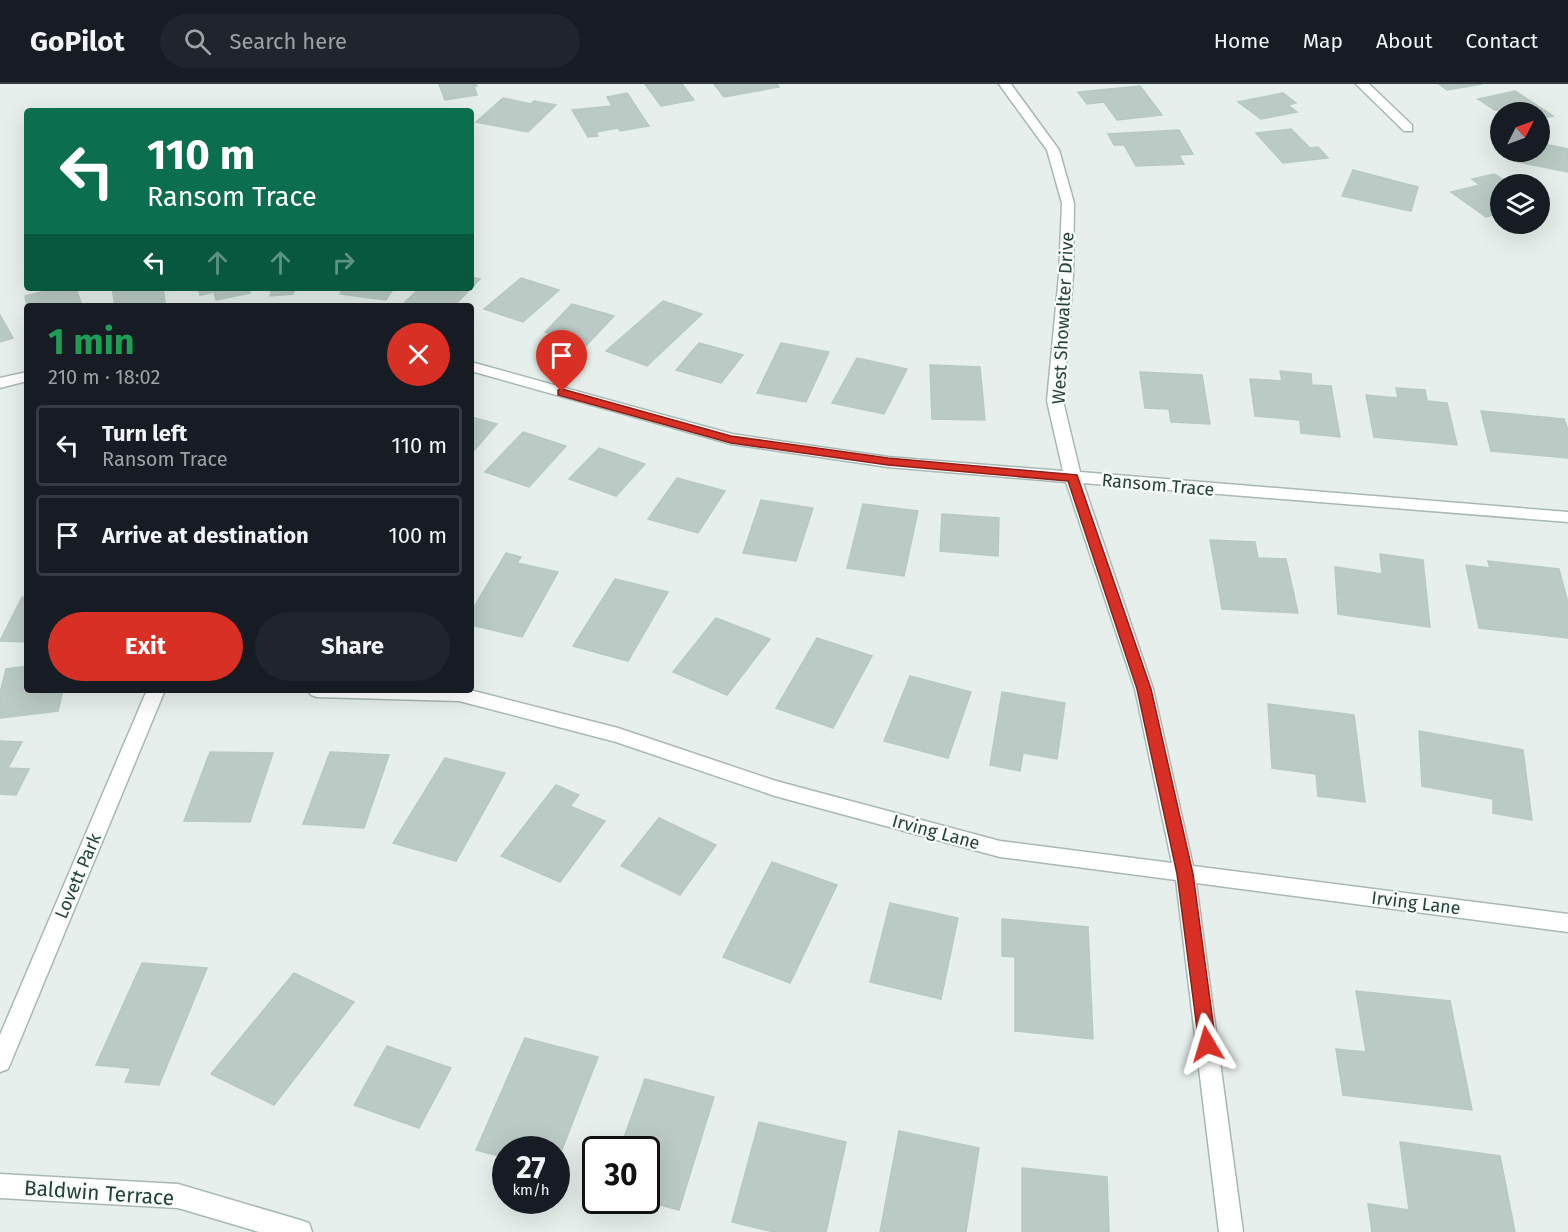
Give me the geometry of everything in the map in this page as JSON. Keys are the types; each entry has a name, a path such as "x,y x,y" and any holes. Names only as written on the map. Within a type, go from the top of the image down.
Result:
{"street":[{"name":"West Showalter Drive","path":"1005,84 1053,150 1068,203 1066,275 1055,401 1072,478 1144,689 1185,874 1231,1232"},
{"path":"1362,84 1408,128"},
{"name":"Ransom Trace","path":"474,367 731,439 888,462 1568,517"},
{"path":"0,383 24,377"},
{"name":"Lovett Park","path":"0,1062 155,693"},
{"name":"Irving Lane","path":"424,693 459,694 618,735 775,788 1000,849 1568,923"},
{"name":"Baldwin Terrace","path":"0,1186 178,1196 300,1232"}],"building":[{"path":"439,84 476,84 477,86 474,86 477,95 445,100"},
{"path":"645,84 682,84 694,100 661,106"},
{"path":"714,84 777,84 779,87 724,97"},
{"path":"1439,84 1482,84 1447,90"},
{"path":"1140,86 1162,115 1117,120 1104,102 1087,104 1078,92"},
{"path":"1515,91 1532,102 1490,102 1490,107 1478,99"},
{"path":"627,93 649,126 620,131 618,128 596,132 598,136 588,137 572,110 612,106 607,97"},
{"path":"1283,93 1296,103 1288,105 1297,112 1261,119 1238,102"},
{"path":"503,98 531,104 534,101 556,105 528,132 476,122"},
{"path":"1291,129 1310,148 1318,147 1328,158 1283,163 1256,133"},
{"path":"1179,130 1193,154 1179,155 1184,164 1136,166 1124,145 1114,145 1108,134"},
{"path":"1550,145 1568,149 1568,172 1518,162 1550,162"},
{"path":"1353,170 1418,187 1411,211 1342,196"},
{"path":"1490,175 1490,216 1486,217 1451,192 1480,185 1472,179"},
{"path":"474,278 480,279 474,285"},
{"path":"521,278 559,290 523,322 484,309"},
{"path":"45,291 77,291 81,303 26,303 25,296"},
{"path":"112,291 163,291 165,302 160,303 114,303"},
{"path":"199,291 249,291 250,293 216,300 214,292 200,295"},
{"path":"271,291 294,291 293,294 270,296"},
{"path":"342,291 392,291 386,300 340,294"},
{"path":"417,291 468,291 457,303 405,302"},
{"path":"663,301 702,314 647,366 606,351"},
{"path":"572,304 614,316 582,350 563,344 569,338 545,332"},
{"path":"0,315 13,338 0,342"},
{"path":"699,343 743,355 721,383 676,370"},
{"path":"781,343 829,352 806,402 757,393"},
{"path":"857,358 907,369 884,414 832,403"},
{"path":"930,365 980,367 985,420 932,419"},
{"path":"1280,371 1311,374 1312,385 1331,386 1340,437 1301,433 1300,420 1255,416 1250,379 1282,381"},
{"path":"1140,372 1202,375 1210,424 1171,422 1169,409 1145,408"},
{"path":"1396,388 1425,390 1427,401 1447,403 1457,445 1374,437 1366,395 1398,398"},
{"path":"1481,411 1564,419 1568,430 1568,458 1491,451"},
{"path":"474,418 497,424 474,451"},
{"path":"523,432 566,446 529,487 485,472"},
{"path":"599,448 645,464 616,496 569,479"},
{"path":"677,478 725,491 698,533 648,519"},
{"path":"761,500 813,508 796,561 743,553"},
{"path":"863,504 918,511 904,576 847,568"},
{"path":"942,514 999,518 998,556 940,551"},
{"path":"1210,540 1255,542 1258,558 1286,559 1298,613 1222,609"},
{"path":"506,553 521,557 517,563 558,572 522,637 474,626 474,607"},
{"path":"1380,554 1423,560 1430,627 1338,614 1335,567 1382,574"},
{"path":"1488,561 1559,569 1568,603 1568,638 1479,628 1466,565 1490,568"},
{"path":"615,579 668,592 628,661 573,646"},
{"path":"22,597 24,597 24,642 0,641"},
{"path":"716,618 770,639 727,695 673,672"},
{"path":"817,638 872,656 833,728 776,708"},
{"path":"24,666 24,693 62,693 58,711 0,718 0,693 6,669"},
{"path":"910,676 971,692 948,758 884,741"},
{"path":"1002,692 1065,703 1057,759 1023,753 1020,771 990,765"},
{"path":"1268,704 1354,715 1365,802 1318,796 1316,774 1272,768"},
{"path":"1419,731 1523,750 1532,820 1493,813 1493,799 1422,786"},
{"path":"0,741 22,742 8,768 29,769 16,795 0,794"},
{"path":"210,752 273,753 250,822 184,821"},
{"path":"330,752 389,755 364,828 303,824"},
{"path":"445,758 505,773 456,861 393,843"},
{"path":"556,785 579,795 570,806 605,821 560,882 501,856"},
{"path":"659,818 716,845 680,895 621,866"},
{"path":"772,862 837,885 790,983 723,957"},
{"path":"890,903 958,918 941,999 870,982"},
{"path":"1002,919 1088,927 1093,1039 1015,1031 1015,957 1002,956"},
{"path":"142,963 207,968 159,1085 125,1082 131,1068 96,1065"},
{"path":"294,973 354,1002 274,1105 211,1074"},
{"path":"1356,991 1450,1001 1472,1110 1343,1095 1336,1049 1366,1052"},
{"path":"525,1038 598,1057 567,1136 492,1136 492,1154 476,1150"},
{"path":"387,1046 451,1068 419,1128 354,1105"},
{"path":"645,1079 714,1097 679,1210 660,1205 660,1136 625,1136"},
{"path":"759,1122 846,1142 826,1232 774,1232 732,1222"},
{"path":"899,1131 979,1148 966,1232 880,1232"},
{"path":"1400,1142 1500,1156 1515,1232 1372,1232 1368,1204 1409,1210"},
{"path":"1022,1168 1107,1177 1109,1232 1022,1232"}],"route":[{"path":"562,392 731,439 888,462 1072,478 1144,689 1185,874 1207,1044"}]}
